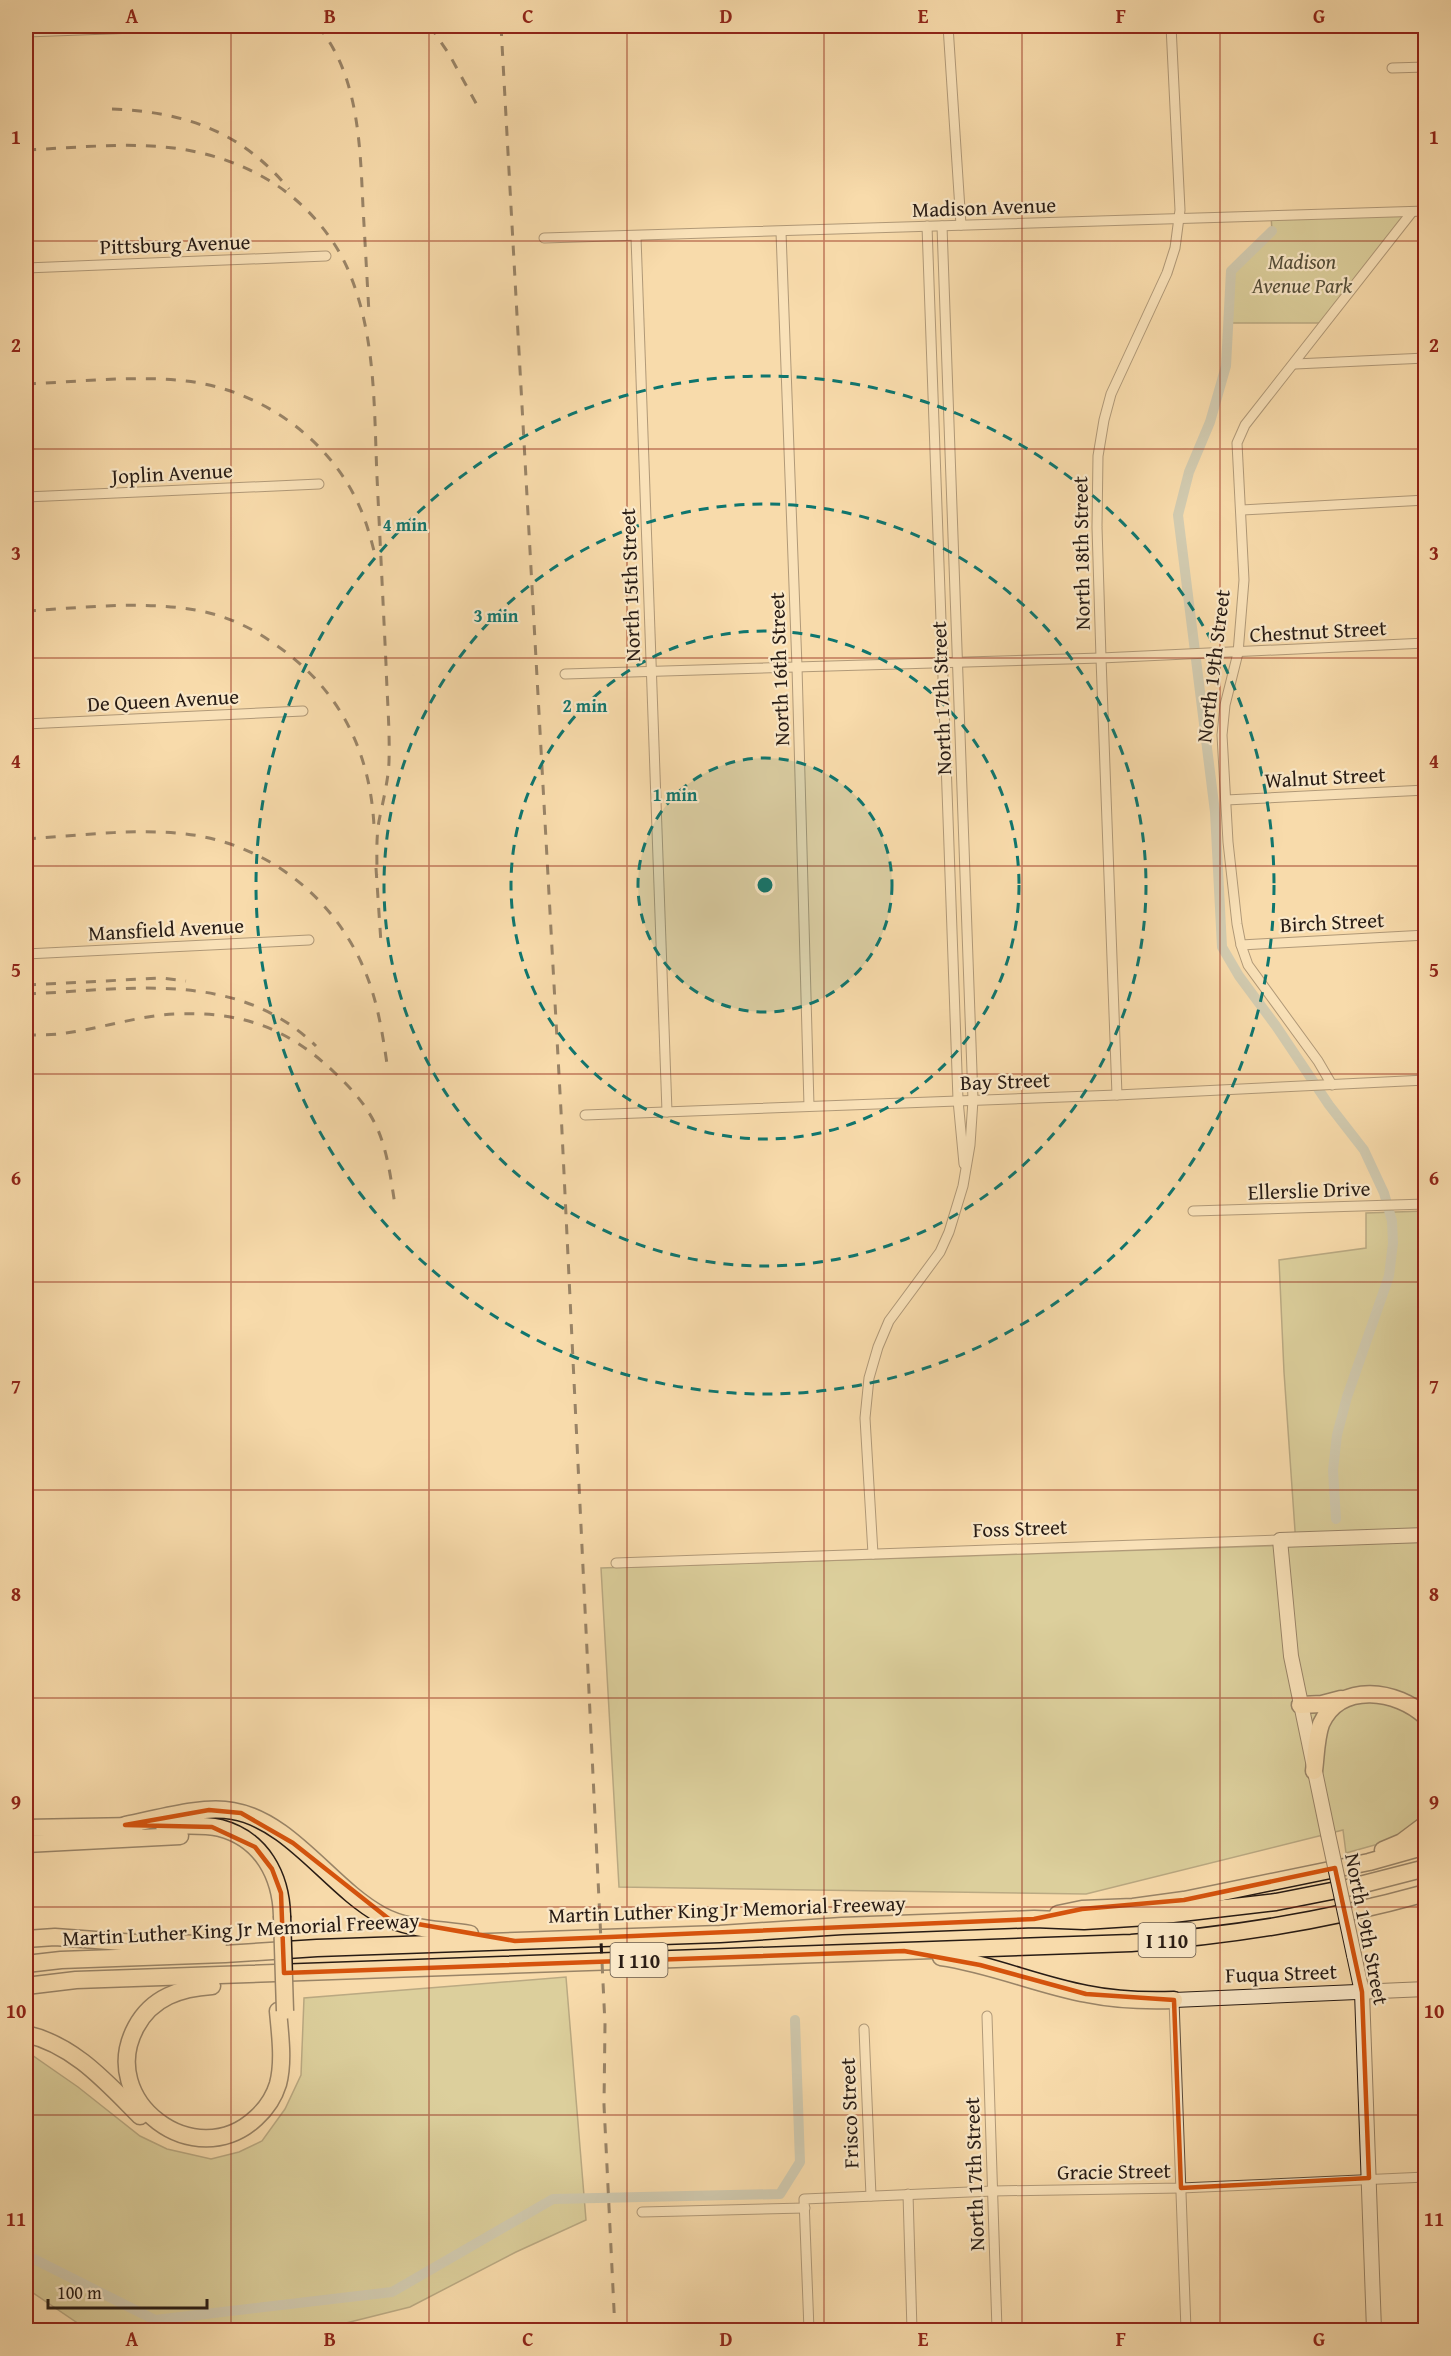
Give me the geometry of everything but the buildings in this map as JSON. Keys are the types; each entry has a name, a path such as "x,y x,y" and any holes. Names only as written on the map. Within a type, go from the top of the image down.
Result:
{"highway":[{"path":"1300,1705 1322,1704 1369,1694 1394,1697 1414,1707 1425,1717"},
{"path":"1314,1771 1318,1733 1325,1717 1334,1707 1353,1696"},
{"path":"125,1825 209,1810 242,1813 273,1828 371,1909 389,1919 425,1929 515,1941"},
{"path":"1312,1872 1384,1850 1402,1842 1425,1824"},
{"path":"26,1828 125,1825 212,1827 240,1836 261,1853 272,1869 281,1893 278,1916"},
{"path":"26,1844 200,1835 222,1838 243,1847 262,1867 273,1892 278,1916 287,2072 279,2098 268,2115 251,2131 231,2142 197,2145 168,2137 148,2124 74,2055 26,2034"},
{"path":"1034,1919 1082,1909 1133,1907 1184,1900 1369,1862 1425,1846"},
{"name":"Martin Luther King Jr Memorial Freeway","path":"26,1964 61,1960 317,1948 1034,1919 1084,1921 1119,1919 1228,1909 1335,1891 1425,1868"},
{"name":"Martin Luther King Jr Memorial Freeway","path":"26,1986 76,1980 1107,1944 1211,1935 1308,1921 1425,1893"},
{"path":"26,1939 69,1937 136,1942 317,1948"},
{"path":"904,1951 980,1965 1086,1994 1135,2000 1174,2000"},
{"path":"282,2011 277,2087 260,2114 241,2129 213,2138 183,2135 157,2122 137,2099 128,2069 130,2041 141,2018 153,2005 168,1995 198,1987 267,1985 374,1970"},
{"path":"26,1997 76,1980"}],"street":[{"path":"26,32 191,26"},
{"path":"948,26 961,225"},
{"name":"North 18th Street","path":"1117,1095 1101,658 1098,467 1102,427 1107,407 1122,368 1164,283 1175,248 1180,218 1171,26"},
{"path":"1392,68 1425,67"},
{"name":"Madison Avenue","path":"544,238 636,237 1425,211"},
{"name":"North 19th Street","path":"1328,1085 1318,1061 1248,965 1241,945 1228,842 1223,726 1238,653 1244,580 1237,448 1239,434 1412,212"},
{"name":"North 17th Street","path":"927,226 958,1100 965,1169"},
{"name":"North 17th Street","path":"873,1554 865,1418 870,1371 881,1337 895,1311 934,1261 944,1243 962,1193 970,1145 973,1100 942,226"},
{"name":"North 16th Street","path":"781,232 797,667 808,1106"},
{"name":"North 15th Street","path":"636,237 667,1112"},
{"name":"Pittsburg Avenue","path":"26,268 326,256"},
{"path":"1295,364 1425,358"},
{"name":"Joplin Avenue","path":"26,497 320,484"},
{"path":"1242,510 1425,500"},
{"path":"936,512 953,512"},
{"name":"Chestnut Street","path":"565,674 1185,655 1425,643"},
{"name":"De Queen Avenue","path":"26,724 303,711"},
{"name":"Walnut Street","path":"1226,800 1425,789"},
{"name":"Birch Street","path":"1241,945 1425,935"},
{"path":"952,939 968,939"},
{"name":"Mansfield Avenue","path":"26,954 309,940"},
{"name":"Bay Street","path":"585,1115 1117,1095 1425,1080"},
{"name":"Ellerslie Drive","path":"1193,1211 1425,1204"},
{"name":"Foss Street","path":"616,1563 1425,1535"},
{"name":"North 19th Street","path":"1280,1540 1288,1639 1362,1992 1374,2331"},
{"name":"Fuqua Street","path":"1174,2000 1425,1989"},
{"path":"1174,2000 1186,2331"},
{"name":"North 17th Street","path":"987,2016 998,2331"},
{"name":"Frisco Street","path":"864,2029 871,2196"},
{"name":"Gracie Street","path":"642,2212 804,2203 908,2194 1181,2188 1425,2176"},
{"path":"908,2194 912,2331"},
{"path":"804,2203 809,2331"}],"highlighted area":[{"path":"209,1810 241,1813 293,1843 389,1919 515,1941 1034,1919 1082,1909 1184,1900 1335,1868 1362,1992 1369,2178 1181,2188 1174,2000 1086,1994 980,1965 904,1951 284,1973 281,1893 272,1869 255,1847 212,1827 125,1825"}],"green space":[{"name":"Madison Avenue Park","path":"1412,212 1326,323 1227,323 1231,271 1272,231 1271,215"},
{"path":"1425,1211 1425,1831 1346,1853 1343,1830 1086,1894 619,1887 601,1568 1296,1545 1279,1260 1366,1248 1366,1213"},
{"path":"566,1977 586,2220 516,2252 410,2307 318,2330 118,2330 82,2326 26,2288 26,2051 78,2087 140,2136 167,2149 211,2159 239,2152 262,2141 285,2109 301,2075 304,1998"}],"waterway":[{"path":"1272,231 1231,271 1226,366 1210,422 1189,472 1178,515 1215,812 1222,947 1239,976 1329,1105 1364,1150 1384,1193 1392,1221 1393,1243 1389,1276 1347,1397 1337,1435 1333,1470 1336,1519"},
{"path":"26,2255 155,2320 392,2292 553,2199 780,2194 800,2162 795,2020"}],"railway":[{"path":"318,26 332,46 342,67 355,112 369,313"},
{"path":"430,26 449,54 477,105"},
{"path":"501,26 561,1111 605,2024 604,2105 615,2330"},
{"path":"112,109 164,115 210,128 251,152 289,189"},
{"path":"26,150 121,145 181,149 210,155 240,166 283,190 318,223 345,263 365,325 374,401 389,750 388,777 378,827 377,875"},
{"path":"26,384 166,379 212,386 262,405 307,435 326,454 356,499 375,555"},
{"path":"26,611 107,606 169,607 200,611 222,617 243,625 263,637 296,660 315,679 332,699 346,721 366,771 374,826"},
{"path":"26,839 119,832 176,833 206,837 234,845 286,872 329,912 347,936 361,962 381,1025 387,1064"},
{"path":"376,868 381,943"},
{"path":"26,985 162,978 186,981"},
{"path":"26,994 141,988 179,989 216,994 251,1004 285,1021 316,1046"},
{"path":"26,1035 66,1033 174,1014 220,1015 241,1019 280,1033 317,1057 348,1086 365,1106 378,1130 384,1148 395,1205"}]}
